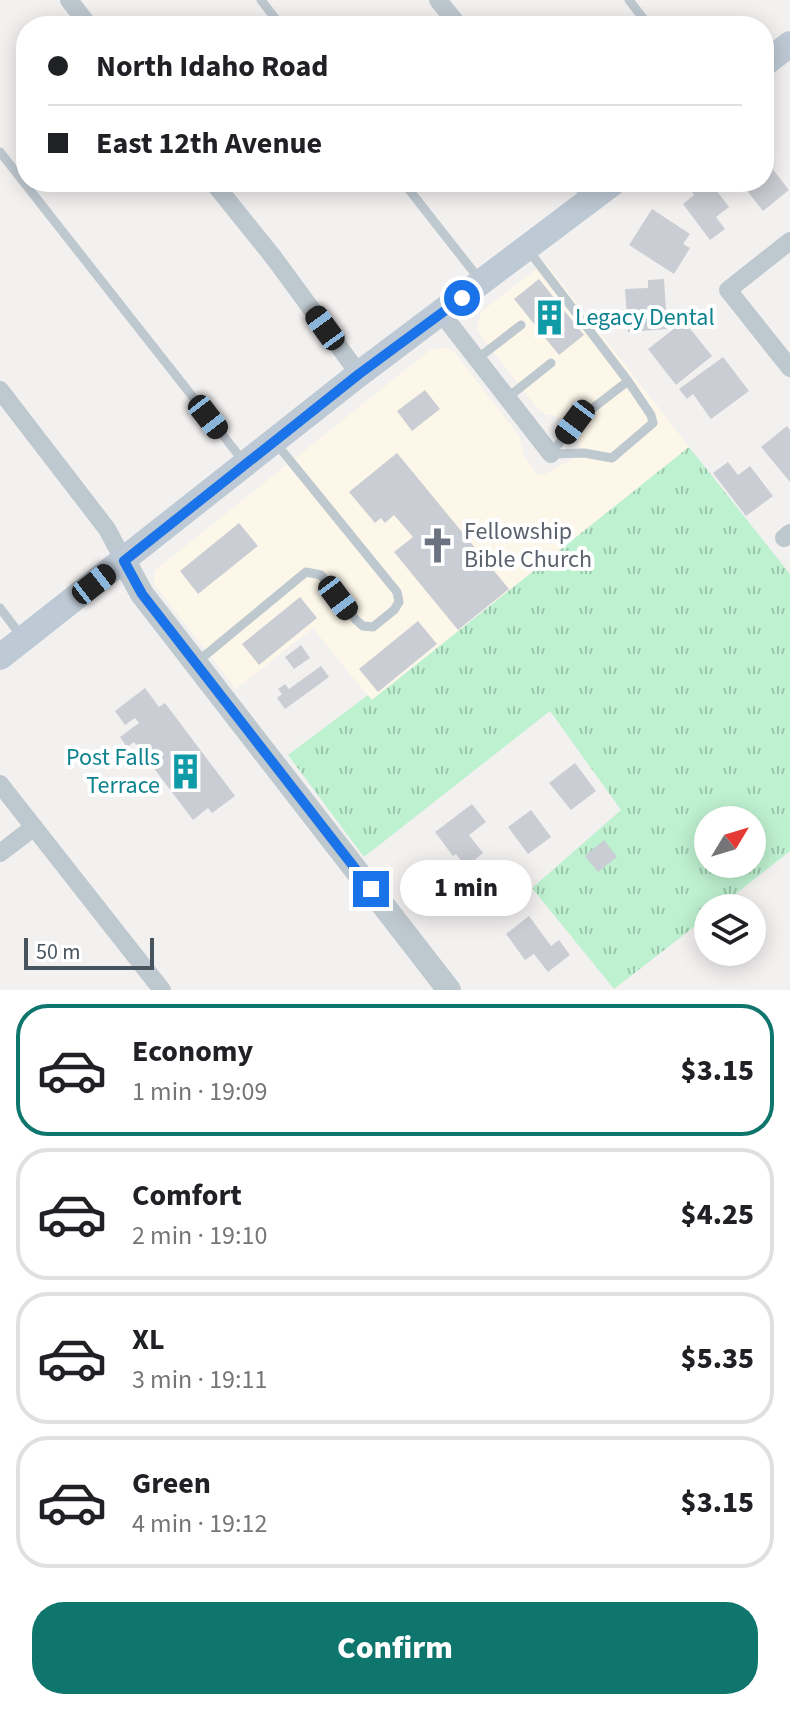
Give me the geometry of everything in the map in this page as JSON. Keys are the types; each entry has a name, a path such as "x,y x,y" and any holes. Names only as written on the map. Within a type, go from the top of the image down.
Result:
{"main road":[{"path":"774,56 790,44"},
{"path":"0,657 359,374 526,248 584,192"}],"street":[{"path":"69,0 81,16"},
{"path":"438,0 451,16"},
{"path":"221,192 359,374"},
{"path":"790,241 728,290 790,368"},
{"path":"442,314 551,454"},
{"path":"0,390 107,529 142,594 449,990"},
{"path":"0,784 162,990"},
{"path":"0,853 34,827"}],"lane":[{"path":"261,0 273,16"},
{"path":"629,0 641,16"},
{"path":"0,152 16,172"},
{"path":"31,192 246,465"},
{"path":"411,192 482,282"},
{"path":"526,248 628,381 653,423 612,458 584,453 551,454"},
{"path":"477,359 521,325"},
{"path":"507,398 551,363"},
{"path":"551,454 575,422 628,381"},
{"path":"195,663 306,572 321,575 363,626 373,627 399,602 397,592 275,442"},
{"path":"0,608 23,638"}],"shaded area":[{"path":"545,262 689,447 371,700 313,628 236,689 154,584 154,571 430,350 445,347 454,352 519,436 524,456 536,473 543,475 571,460 580,448 574,430 564,419 538,409 477,328 481,312"}],"green space":[{"path":"689,447 790,574 790,851 766,870 766,806 694,806 694,878 756,878 736,894 694,894 694,927 614,989 532,888 621,810 550,711 364,857 288,755 368,695 372,700"}],"building":[{"path":"774,171 789,190 763,211 748,192 774,192"},
{"path":"692,192 718,192 729,207 716,217 725,229 710,240 683,204 694,195"},
{"path":"652,209 690,234 683,244 690,248 674,274 629,245"},
{"name":"Legacy Dental","path":"539,279 584,335 559,355 514,299"},
{"path":"664,279 667,329 628,332 625,289 648,288 648,280"},
{"path":"684,321 712,356 676,385 648,349"},
{"path":"723,357 749,391 711,419 693,394 687,399 679,389"},
{"path":"425,390 440,409 412,431 397,411"},
{"path":"787,426 790,430 790,482 761,447"},
{"name":"Fellowship Bible Church","path":"397,453 509,589 458,630 394,552 413,537 394,515 385,523 381,518 375,523 349,492"},
{"path":"728,462 738,475 750,466 773,496 746,516 713,473"},
{"path":"239,523 258,546 198,594 180,571"},
{"path":"300,597 317,618 259,665 242,644"},
{"path":"418,621 437,644 378,692 359,669"},
{"path":"301,645 310,658 294,669 285,657"},
{"path":"321,666 329,677 285,709 277,698 282,694 278,689 285,684 289,689"},
{"name":"Post Falls Terrace","path":"145,688 159,707 165,703 235,796 212,813 208,808 193,820 134,742 127,747 120,737 139,723 135,718 125,725 115,711"},
{"path":"575,763 596,791 571,810 549,783"},
{"path":"472,804 486,822 469,835 483,853 466,867 456,854 453,856 435,832"},
{"path":"531,810 551,837 528,854 508,827"},
{"path":"604,840 617,857 598,872 585,856"},
{"path":"529,916 551,946 559,940 570,955 548,972 534,954 525,960 506,934"}],"place":[{"name":"Legacy Dental","path":"549,317"},
{"name":"Fellowship Bible Church","path":"438,545"},
{"name":"Post Falls Terrace","path":"186,771"}],"route":[{"path":"371,889 142,594 124,561 359,374 462,298"}]}
